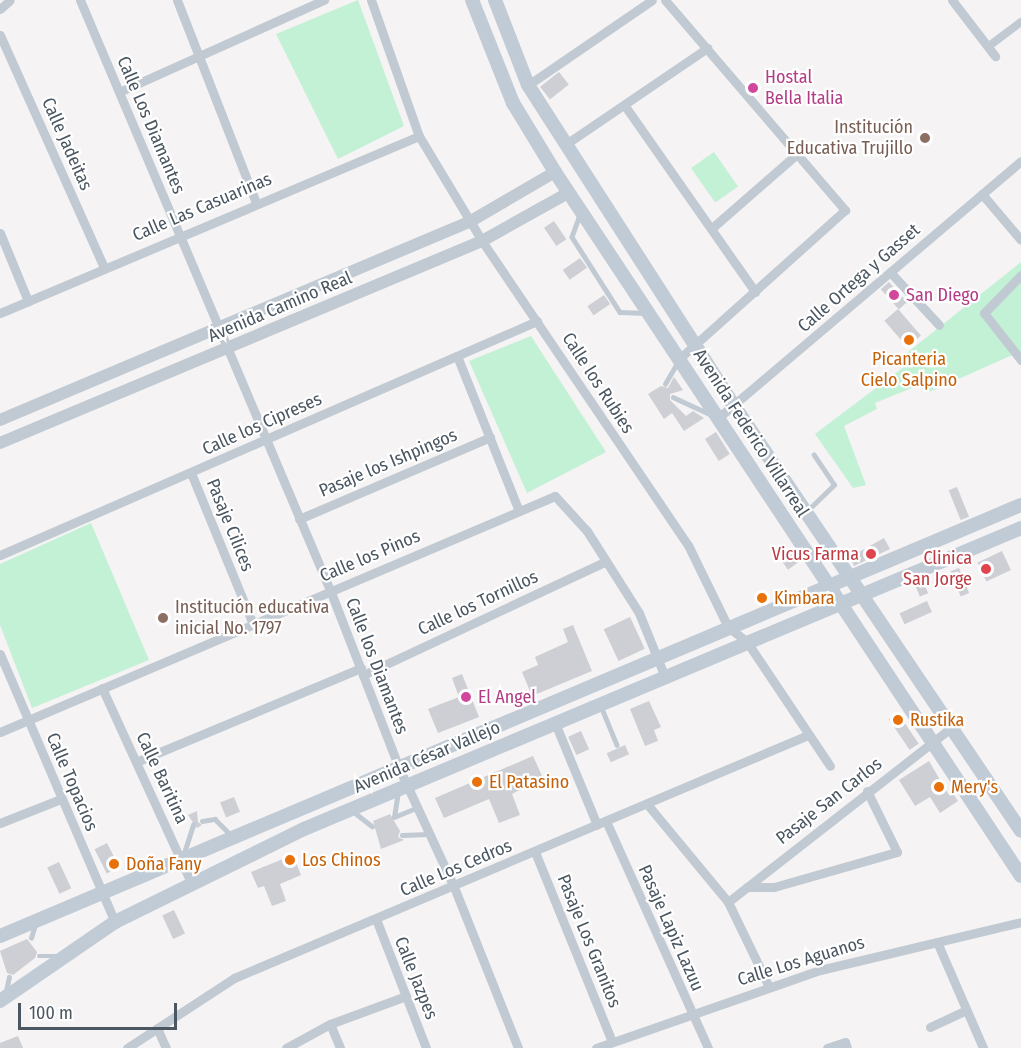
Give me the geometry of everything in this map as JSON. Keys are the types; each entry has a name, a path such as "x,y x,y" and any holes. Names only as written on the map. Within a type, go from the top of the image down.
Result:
{"main road":[{"name":"Avenida Federico Villarreal","path":"472,0 513,103 568,193 680,358 839,603 1021,876"},
{"name":"Avenida Federico Villarreal","path":"495,0 528,85 735,407 1021,831"},
{"name":"Avenida César Vallejo","path":"0,936 100,891 181,861 728,627 1021,505"},
{"path":"788,522 806,512"},
{"name":"Avenida César Vallejo","path":"3,999 115,922 191,882 350,808 1021,528"},
{"path":"593,685 601,704"},
{"path":"518,718 525,735"},
{"path":"984,821 1005,807"}],"street":[{"path":"0,9 10,0"},
{"name":"Calle Los Diamantes","path":"80,0 180,234 218,330"},
{"path":"177,0 256,202"},
{"path":"119,92 324,0"},
{"name":"Calle los Rubies","path":"371,0 419,136 482,240 688,545 728,627 747,642 830,766"},
{"path":"528,85 652,0"},
{"path":"665,0 799,152 845,210 680,358"},
{"path":"952,0 995,56"},
{"path":"989,46 1021,22"},
{"name":"Calle Jadeitas","path":"0,35 104,267"},
{"path":"566,144 708,48"},
{"path":"625,106 712,228 754,292"},
{"name":"Calle Las Casuarinas","path":"0,313 180,234 419,136"},
{"path":"712,228 799,152"},
{"name":"Calle Ortega y Gasset","path":"718,418 735,407 1021,161"},
{"name":"Avenida Camino Real","path":"0,420 218,330 471,221 555,172"},
{"name":"Avenida Camino Real","path":"0,443 482,240 568,193"},
{"path":"982,194 1021,240"},
{"path":"0,233 28,301"},
{"path":"890,272 939,326"},
{"path":"1021,276 988,305 984,313 1021,359"},
{"name":"Calle los Cipreses","path":"0,555 537,321"},
{"name":"Calle los Diamantes","path":"218,330 330,590 399,768 403,785 417,807 454,887 518,1048"},
{"path":"457,356 519,511"},
{"name":"Pasaje los Ishpingos","path":"299,519 490,437"},
{"name":"Pasaje Cilices","path":"191,473 253,624"},
{"name":"Calle los Pinos","path":"0,732 555,496 587,531 606,561"},
{"path":"606,561 639,613 665,677"},
{"name":"Calle los Tornillos","path":"136,762 362,672 606,561"},
{"name":"Calle Topacios","path":"0,654 115,922"},
{"name":"Calle Baritina","path":"102,688 191,882"},
{"name":"Pasaje Lapiz Lazuu","path":"555,723 690,1014 708,1048"},
{"name":"Pasaje San Carlos","path":"728,902 867,791 951,728"},
{"name":"Calle Los Cedros","path":"127,1048 234,978 454,887 808,735"},
{"path":"747,887 774,887 897,852 867,791"},
{"path":"0,823 61,800"},
{"path":"647,804 728,902 769,987"},
{"name":"Pasaje Los Granitos","path":"535,852 612,1042"},
{"name":"Calle Jazpes","path":"376,919 426,1048"},
{"name":"Calle Los Aguanos","path":"596,1048 820,970 1021,922"},
{"path":"937,942 983,1048"},
{"path":"286,1048 330,1024 406,996"},
{"path":"930,1027 966,1010"},
{"path":"330,1024 340,1048"},
{"path":"157,1028 166,1048"},
{"path":"827,1048 846,1045"}],"lane":[{"path":"581,212 572,237 620,312 649,313"},
{"path":"665,384 680,358"},
{"path":"673,397 718,418"},
{"path":"806,512 834,485 813,455"},
{"path":"601,704 616,745"},
{"path":"403,785 394,817 417,807"},
{"path":"350,808 372,826"},
{"path":"202,821 215,819 234,838"},
{"path":"181,861 193,825"},
{"path":"402,835 430,834"},
{"path":"31,938 36,920"},
{"path":"39,956 64,957"},
{"path":"3,999 9,977"}],"green space":[{"path":"358,0 404,126 338,159 276,34"},
{"path":"714,152 738,186 715,202 691,168"},
{"path":"1021,262 1021,355 1019,352 929,392 924,383 875,403 877,409 844,426 866,485 853,488 815,434 909,363 903,356"},
{"path":"531,336 606,452 527,493 469,361"},
{"path":"91,523 149,660 32,708 0,625 0,564"}],"building":[{"path":"559,72 569,85 550,99 540,87"},
{"path":"554,221 566,239 556,246 544,228"},
{"path":"580,258 587,268 570,280 563,270"},
{"name":"San Diego","path":"889,282 907,302 899,309 881,289"},
{"path":"604,295 610,304 594,315 587,306"},
{"path":"898,309 921,335 907,347 884,321"},
{"path":"674,377 683,390 670,394 670,400 686,416 693,411 704,418 684,431 672,413 664,419 648,394 661,386 668,388"},
{"path":"716,432 730,454 719,461 705,439"},
{"path":"957,487 969,517 961,520 949,490"},
{"path":"884,538 890,549 854,566 850,557"},
{"path":"791,548 800,561 788,570 779,557"},
{"path":"1002,551 1011,570 986,581 978,562"},
{"path":"959,568 969,593 961,596 951,571"},
{"path":"924,583 928,593 920,597 916,586"},
{"path":"927,601 932,612 904,624 900,613"},
{"path":"630,617 645,649 619,661 604,629"},
{"path":"573,625 592,671 532,696 522,672 538,665 535,657 568,642 563,629"},
{"path":"462,674 479,717 438,733 428,709 459,697 452,678"},
{"path":"649,701 661,727 654,730 658,741 645,746 630,709"},
{"path":"898,713 919,744 910,750 889,719"},
{"path":"581,731 589,749 576,755 568,737"},
{"path":"625,745 629,754 611,762 607,753"},
{"path":"533,756 543,778 512,794 520,815 499,823 489,799 444,818 435,798"},
{"path":"929,761 949,795 953,793 958,801 940,813 930,797 915,806 899,780"},
{"path":"234,797 240,812 226,817 220,803"},
{"path":"197,811 198,822 202,825 197,828 188,815"},
{"path":"390,814 400,831 398,837 404,840 381,849 373,821"},
{"path":"107,843 119,867 107,873 95,849"},
{"path":"293,855 301,875 280,884 286,901 272,906 264,886 258,888 251,872"},
{"path":"59,862 71,888 59,894 47,867"},
{"path":"174,910 185,934 173,939 162,915"},
{"path":"27,939 37,952 35,958 13,975 7,973 0,951"},
{"path":"18,1036 23,1048 0,1048 0,1043"}],"place":[{"name":"Hostal Bella Italia","path":"753,88"},
{"name":"Institución Educativa Trujillo","path":"925,138"},
{"name":"San Diego","path":"894,295"},
{"name":"Picanteria Cielo Salpino","path":"909,340"},
{"name":"Vicus Farma","path":"871,554"},
{"name":"Clinica San Jorge","path":"986,569"},
{"name":"Kimbara","path":"762,598"},
{"name":"Institución educativa inicial No. 1797","path":"163,618"},
{"name":"El Angel","path":"466,697"},
{"name":"Rustika","path":"898,720"},
{"name":"El Patasino","path":"477,782"},
{"name":"Mery's","path":"939,787"},
{"name":"Los Chinos","path":"290,860"},
{"name":"Doña Fany","path":"114,864"}]}
